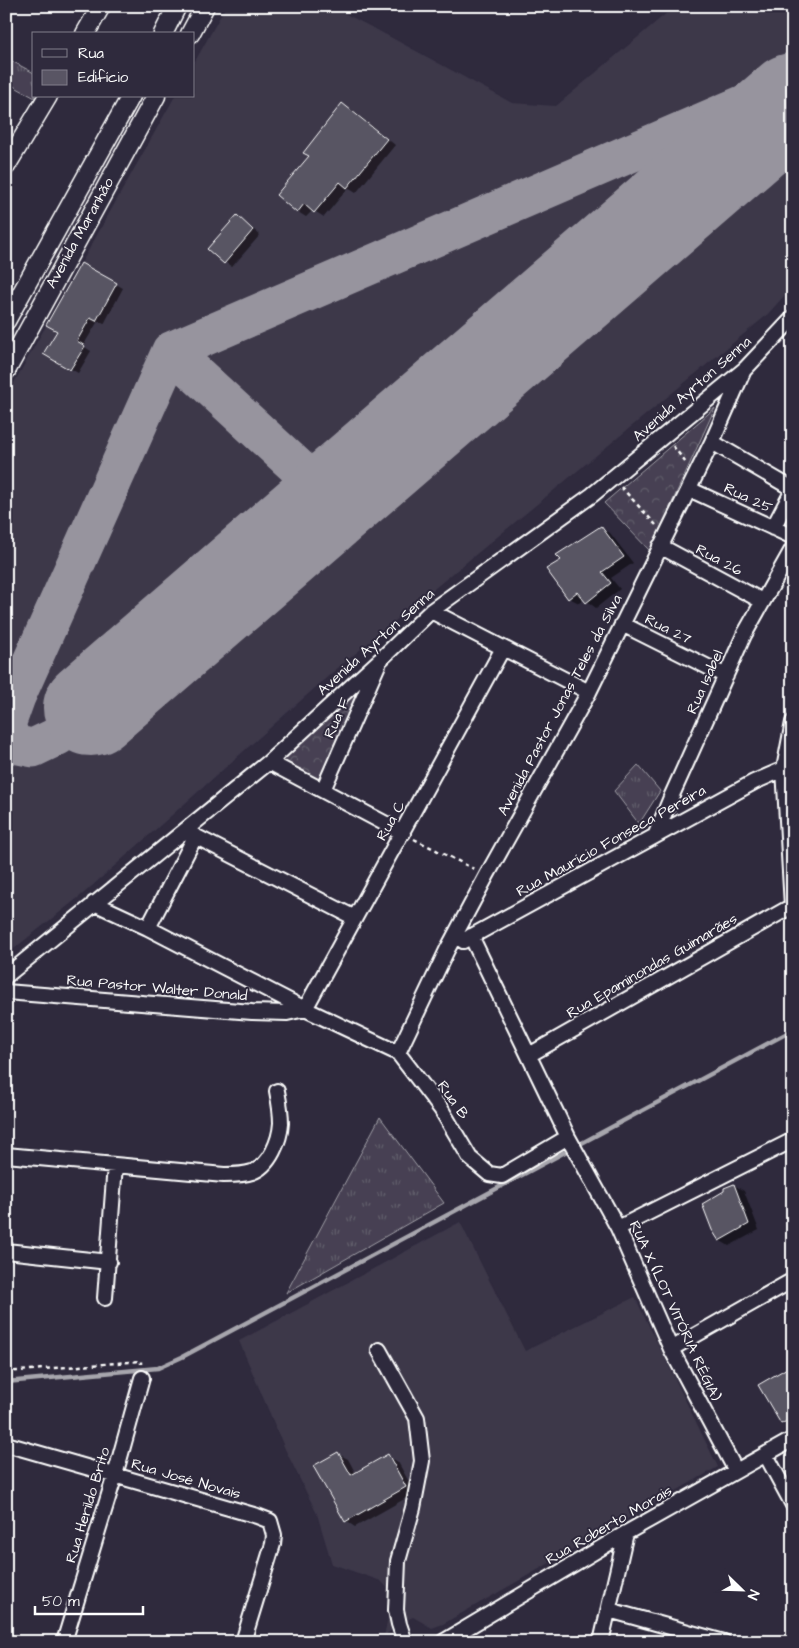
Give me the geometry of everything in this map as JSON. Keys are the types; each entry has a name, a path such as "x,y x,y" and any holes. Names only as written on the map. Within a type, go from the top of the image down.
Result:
{"main road":[{"path":"85,32 101,6"},
{"path":"164,32 177,6"},
{"path":"191,32 205,6"},
{"path":"6,166 47,98"},
{"name":"Avenida Maranhão","path":"6,321 130,98"},
{"name":"Avenida Maranhão","path":"6,371 155,98"}],"street":[{"name":"Avenida Ayrton Senna","path":"6,976 94,903 190,834 431,611 614,478 745,369 793,318"},
{"name":"Avenida Pastor Jonas Teles da Silva","path":"398,1053 447,950 589,692 712,442 745,369"},
{"path":"712,442 793,490 773,528"},
{"name":"Rua 25","path":"689,489 793,537"},
{"name":"Rua 26","path":"663,541 762,601"},
{"name":"Rua Isabel","path":"656,834 744,635 793,548"},
{"path":"431,611 589,692"},
{"name":"Rua 27","path":"622,624 726,676"},
{"name":"Rua C","path":"305,1009 404,833 504,648"},
{"name":"Rua F","path":"322,790 380,660"},
{"path":"792,906 788,769 793,722"},
{"path":"269,762 404,833"},
{"name":"Rua Maurício Fonseca Pereira","path":"447,950 656,834 754,782 788,769"},
{"path":"148,928 190,834 355,918"},
{"name":"Rua B","path":"94,903 148,928 305,1009 398,1053 441,1109 470,1158 489,1174 502,1176 568,1137"},
{"name":"Rua Epaminondas Guimarães","path":"529,1055 792,906"},
{"name":"RUA X (LOT VITÓRIA RÉGIA)","path":"471,936 568,1137 618,1228 671,1349 736,1471"},
{"name":"Rua Pastor Walter Donald","path":"6,992 252,1012 287,1013 305,1009"},
{"path":"6,1155 224,1175 252,1172 261,1167 270,1157 280,1133 281,1121 278,1091"},
{"path":"618,1228 793,1140"},
{"path":"105,1298 115,1165"},
{"path":"6,1251 109,1262"},
{"path":"671,1349 793,1280"},
{"path":"380,1350 417,1418 422,1461 413,1508 398,1561 396,1610 405,1642"},
{"name":"Rua Herildo Brito","path":"64,1642 115,1475 141,1371"},
{"name":"Rua Roberto Morais","path":"443,1642 626,1533 793,1439"},
{"name":"Rua José Novais","path":"6,1444 270,1521 274,1535 273,1544 243,1642"},
{"path":"766,1455 793,1505"},
{"path":"601,1642 626,1533"},
{"path":"609,1610 724,1642"}],"path":[{"path":"664,435 696,475"},
{"path":"614,478 663,541"},
{"path":"404,833 487,875"},
{"path":"6,1372 141,1361 141,1371"}],"shaded area":[{"path":"226,6 330,6 512,103 556,106 675,6 793,6 793,286 767,315 333,672 83,894 6,955 6,397 174,98 195,98 195,61"},
{"path":"460,1222 525,1351 635,1297 718,1467 443,1624 432,1628 413,1617 399,1624 384,1636 393,1594 381,1581 332,1564 317,1514 285,1449 239,1341"}],"green space":[{"path":"6,58 32,72 32,96 6,82"},
{"path":"715,408 650,551 604,503"},
{"path":"362,684 319,780 283,761"},
{"path":"638,765 660,791 639,824 614,791"},
{"path":"380,1117 444,1203 286,1293"}],"building":[{"path":"342,103 387,139 347,188 340,182 314,213 304,204 297,213 276,195 309,156 303,153"},
{"path":"237,215 253,230 224,264 207,249"},
{"path":"81,263 117,283 96,321 90,318 77,341 85,346 70,370 43,354 57,331 46,325"},
{"path":"601,526 624,557 602,572 611,583 586,603 577,592 568,599 546,569 561,560 556,555"},
{"path":"734,1184 749,1224 719,1241 712,1230 702,1204 724,1191 724,1188"},
{"path":"789,1367 793,1373 793,1418 781,1424 758,1385"},
{"path":"338,1452 351,1475 388,1454 406,1487 345,1522 313,1466"}],"waterway":[{"path":"793,772 791,785 793,796"},
{"path":"6,1382 158,1368 182,1357 793,1030"}],"taxiway":[{"path":"6,725 16,697 171,351 793,83"},
{"path":"171,351 332,499"},
{"path":"6,726 13,744 33,748 58,736 91,708"}],"runway":[{"path":"91,708 793,101"}]}
